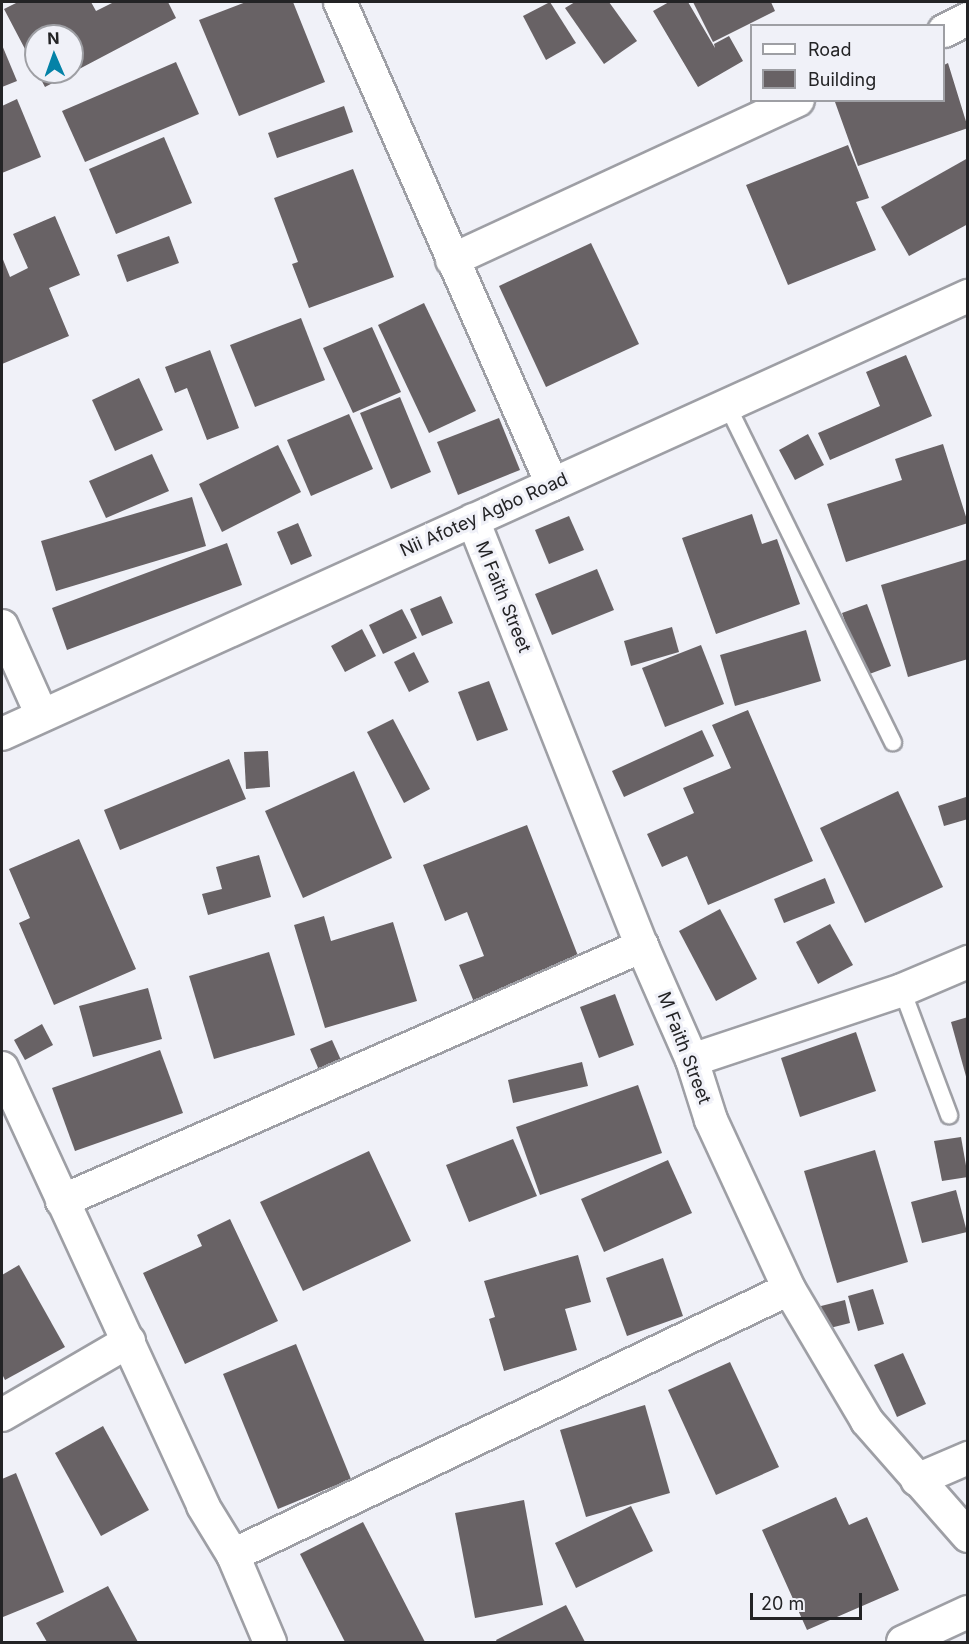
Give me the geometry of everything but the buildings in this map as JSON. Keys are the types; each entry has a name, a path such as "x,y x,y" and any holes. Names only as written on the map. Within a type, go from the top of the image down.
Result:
{"street":[{"path":"340,2 552,484"},
{"path":"945,30 968,19"},
{"path":"452,261 794,102"},
{"name":"Nii Afotey Agbo Road","path":"2,734 41,713 968,296"},
{"name":"M Faith Street","path":"473,520 642,946 692,1060 711,1120 789,1289 867,1421 968,1536"},
{"path":"2,626 41,713"},
{"path":"62,1201 642,946"},
{"path":"692,1060 902,990 968,962"},
{"path":"2,1068 203,1506 233,1555 270,1642"},
{"path":"233,1555 789,1289"},
{"path":"2,1415 129,1341"},
{"path":"917,1480 968,1458"},
{"path":"903,1642 968,1612"}],"lane":[{"path":"727,405 893,741"},
{"path":"902,990 949,1115"}]}
